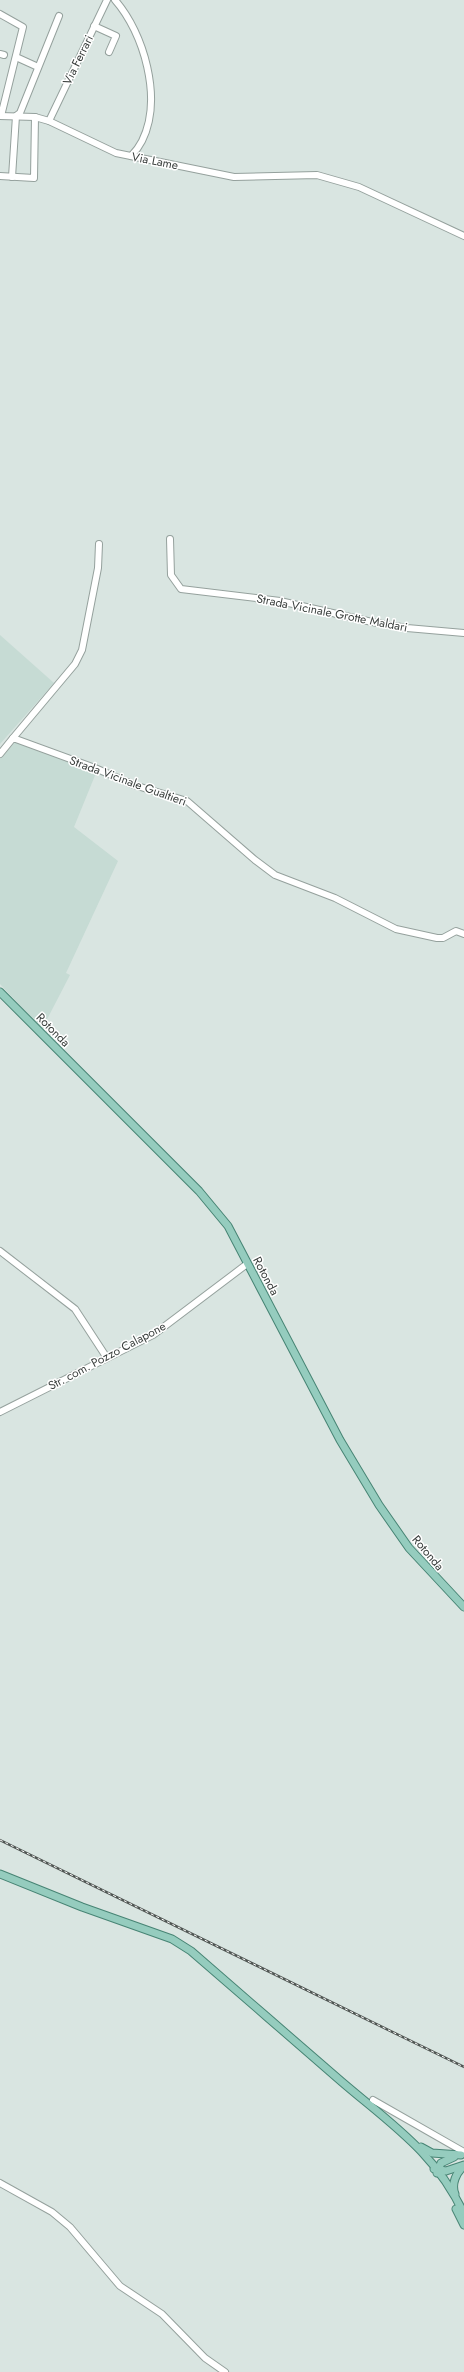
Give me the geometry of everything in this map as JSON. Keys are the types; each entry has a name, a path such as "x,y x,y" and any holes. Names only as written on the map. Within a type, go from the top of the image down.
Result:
{"main road":[{"name":"Rotonda","path":"0,992 199,1191 228,1226 340,1440 379,1506 409,1548 464,1607"},
{"path":"0,1874 82,1907 179,1942 357,2095 406,2141 429,2167 453,2203 464,2225"},
{"path":"357,2095 371,2102 427,2151 438,2154 463,2154"},
{"path":"371,2102 401,2129 437,2170 464,2214"},
{"path":"406,2141 415,2147 433,2169 446,2171 464,2166"},
{"path":"453,2203 451,2195 437,2173 437,2170 441,2163 463,2154"},
{"path":"464,2166 458,2172 453,2186 464,2210"}],"street":[{"name":"Via Ferrari","path":"49,121 107,0"},
{"path":"115,0 134,25 147,63 150,83 148,124 142,142 131,156"},
{"path":"0,14 23,27 1,116"},
{"path":"12,177 16,116 20,113 59,16"},
{"path":"94,26 116,36 109,52"},
{"path":"16,57 38,67"},
{"name":"Via Lame","path":"1,116 35,117 49,121 116,153 234,177 316,175 365,190 464,236"},
{"path":"0,176 34,178 35,117"},
{"name":"Strada Vicinale Grotte Maldari","path":"170,539 171,575 181,589 280,601 372,622 407,628 464,633"},
{"path":"0,754 76,664 82,650 98,568 99,544"},
{"name":"Strada Vicinale Gualtieri","path":"14,738 95,768 134,785 187,801 255,860 275,875 335,898 384,924 404,932 432,938 444,938 456,932 464,934"},
{"path":"0,1252 75,1309 106,1358"},
{"name":"Str. com. Pozzo Calapone","path":"0,1412 169,1325 247,1264"},
{"path":"371,2102 463,2154"},
{"path":"0,2183 52,2212 70,2227 120,2286 162,2314 205,2358 226,2372"}],"shaded area":[{"path":"0,635 54,683 0,744"},
{"path":"16,741 96,773 74,827 118,861 66,973 70,975 42,1029 0,984 0,759"}],"railway":[{"path":"0,1840 464,2067"}]}
